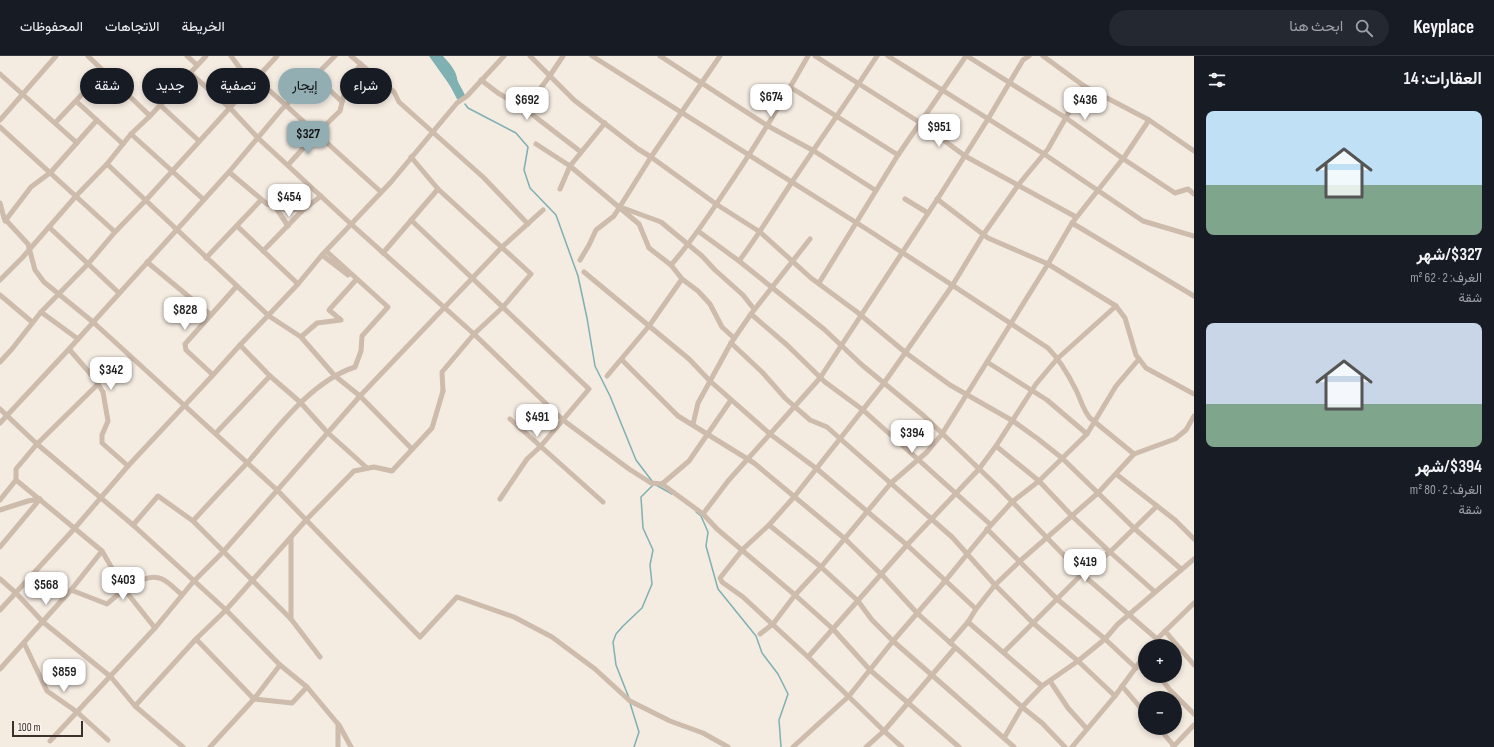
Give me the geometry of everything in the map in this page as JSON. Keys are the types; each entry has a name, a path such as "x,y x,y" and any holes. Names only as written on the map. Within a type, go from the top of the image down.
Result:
{"street":[{"path":"0,120 56,56"},
{"path":"88,56 101,68"},
{"path":"187,56 197,65"},
{"path":"194,68 206,56"},
{"path":"231,56 240,68"},
{"path":"265,68 277,56"},
{"path":"323,68 335,56"},
{"path":"351,56 394,92 399,102 484,177 528,224"},
{"path":"530,56 574,100 638,150 651,157 716,204 760,232 792,261 906,353 950,385 1013,421 1062,458 1135,529 1181,569"},
{"path":"525,109 562,56"},
{"path":"592,56 855,222 1048,348 1057,359 1076,391 1084,411 1134,454"},
{"path":"660,56 768,126 814,151 876,190"},
{"path":"580,260 596,230 614,216 651,157 720,56"},
{"path":"671,265 689,245 749,156 808,56"},
{"path":"815,56 919,122 964,156 1019,184 1076,217"},
{"path":"739,261 760,232 877,56"},
{"path":"888,56 1044,154 1143,220 1194,236"},
{"path":"819,283 855,222 919,122 966,56 1066,118 1122,158 1176,192 1188,189 1194,194"},
{"path":"703,514 728,481 820,378 937,199 988,119 1023,60 1030,56"},
{"path":"1043,56 1084,86 1149,120 1194,151"},
{"path":"0,610 101,499 128,466 140,455 240,345 269,316 324,253 381,192 457,104 467,96 502,57"},
{"path":"358,68 361,64"},
{"path":"0,74 77,143"},
{"path":"198,80 230,108 258,138 351,224 474,334 563,420 629,469 651,483 662,484 703,514 833,630 870,670 959,747"},
{"path":"481,80 525,109 581,152"},
{"path":"902,747 743,596 720,580 724,572 743,550 769,525 794,497 884,383 952,286 983,235 1019,184 1044,154 1084,86"},
{"path":"790,87 898,155"},
{"path":"270,92 381,192"},
{"path":"332,92 340,100"},
{"path":"55,123 80,97"},
{"path":"134,100 150,116"},
{"path":"76,101 123,144"},
{"path":"0,362 41,312 88,264 115,232 233,104"},
{"path":"288,165 316,134 337,115 340,111 342,104"},
{"path":"1,277 29,250 76,196 107,164 131,134 160,105 199,141"},
{"path":"0,423 69,350 203,199 229,172 286,106"},
{"path":"5,220 32,187 51,172 97,120"},
{"path":"760,634 773,624 795,595 821,567 891,483 919,459 942,434 1072,223 1149,120"},
{"path":"560,189 570,166 605,123"},
{"path":"0,127 115,232"},
{"path":"131,134 203,199"},
{"path":"536,144 570,166 639,224 649,248 671,265 682,279 698,291 710,304 722,327 734,338"},
{"path":"135,706 196,639 226,610 307,519 354,471 374,467 392,471 432,428 443,391 442,372 474,334 503,306 531,274 438,189 410,157"},
{"path":"107,164 236,287 269,316 301,337 335,376 360,396 412,449"},
{"path":"229,172 267,204 276,208 303,210"},
{"path":"384,253 438,189"},
{"path":"263,251 303,210 321,196"},
{"path":"905,199 928,213"},
{"path":"937,199 983,235 995,242 1048,264 1116,306 1125,318 1139,359 1146,368 1194,394"},
{"path":"206,258 261,200"},
{"path":"0,203 5,220 26,242 35,270 44,282 93,322 277,490 307,519 420,637 457,597 508,614 552,637 595,669 630,701 670,721 703,733 728,747"},
{"path":"619,207 661,222 689,245 743,295 754,309"},
{"path":"276,208 288,226"},
{"path":"50,741 111,677 193,582 223,552 360,396 502,247 543,210"},
{"path":"411,220 589,389 540,447 527,459 500,499"},
{"path":"1072,223 1194,296"},
{"path":"237,226 298,284"},
{"path":"49,227 119,293"},
{"path":"698,231 739,261 826,330 862,365 904,399 979,469 1082,574 1157,639 1194,603"},
{"path":"692,424 698,403 734,338 750,314 810,239"},
{"path":"324,253 355,281 388,307"},
{"path":"324,253 388,307"},
{"path":"147,262 211,314"},
{"path":"584,272 689,359 710,381 770,434 817,469 907,545 976,608"},
{"path":"607,376 649,326 682,279"},
{"path":"301,337 318,323 341,320 329,310 355,281"},
{"path":"213,376 186,350 185,346 211,314 236,287"},
{"path":"0,295 32,322"},
{"path":"808,657 907,545 979,469 1013,421 1032,390 1057,359 1116,306"},
{"path":"192,521 300,402 344,370 355,367 361,351 362,336 388,307"},
{"path":"41,312 78,339"},
{"path":"750,314 787,345 820,378 863,410 919,459 989,527 1020,562 1136,668"},
{"path":"731,343 762,372 794,406 810,420 832,431 932,519 967,553 995,585 1033,623 1115,696"},
{"path":"240,345 270,376 300,402 327,432 367,468"},
{"path":"69,350 81,362 103,392 108,422 102,435 102,443 128,466"},
{"path":"793,747 849,696 892,641 1012,502 1039,481 1087,434 1116,386 1139,359"},
{"path":"622,360 678,416 749,459 844,538 882,575 917,613 1022,707 1042,723 1066,747"},
{"path":"987,362 1032,390 1061,411 1087,434"},
{"path":"216,433 270,376"},
{"path":"0,500 16,480 16,469 37,444 98,384"},
{"path":"662,484 689,461 731,400"},
{"path":"0,409 37,444 133,525 193,582 226,610 280,664 308,687 338,724 351,747"},
{"path":"950,643 968,622 976,608 995,585 1098,493 1134,454 1175,439 1186,430 1194,416"},
{"path":"510,419 603,502"},
{"path":"996,446 1039,481 1072,516 1155,592"},
{"path":"1116,474 1175,520 1194,539"},
{"path":"16,480 102,551 124,589 154,628"},
{"path":"133,525 158,496 192,521 252,580 291,619 320,657"},
{"path":"0,510 28,501 40,499"},
{"path":"0,547 40,499"},
{"path":"1004,652 1082,574 1110,552 1158,506"},
{"path":"769,525 821,567 858,601 872,620 892,641 1004,738 1010,746"},
{"path":"291,538 291,619"},
{"path":"0,670 72,590 102,551"},
{"path":"1004,738 1022,707 1042,686 1078,662 1105,639 1118,624 1194,559"},
{"path":"72,590 106,604 124,589 147,578 161,578 182,595"},
{"path":"0,579 16,593 43,622 111,677 135,706 183,747"},
{"path":"968,622 1042,686"},
{"path":"1165,631 1194,665"},
{"path":"196,639 254,699 292,703 308,687"},
{"path":"24,643 46,691 77,712 108,740"},
{"path":"866,747 884,731 930,675 955,648"},
{"path":"210,747 254,699 280,664"},
{"path":"1072,747 1115,696 1138,665"},
{"path":"1050,681 1068,708 1087,729"},
{"path":"1164,683 1194,714"},
{"path":"1122,686 1138,705"},
{"path":"338,724 338,747"},
{"path":"1164,735 1173,746 1194,725"}],"water":[{"path":"429,56 443,56 450,64 455,72 457,80 456,90 451,87"}],"waterway":[{"path":"451,78 461,97"},
{"path":"465,104 468,108 516,133 528,147 524,170 530,188 556,215 578,276 595,366 610,396 636,460 652,481"},
{"path":"629,698 616,665 613,642 616,634 642,608 652,584 650,565 653,550 643,528 641,497 653,485"},
{"path":"656,485 672,494"},
{"path":"696,512 701,516 708,532 706,546 718,589 756,636 762,653 778,674 788,694 779,720 781,747"},
{"path":"630,703 639,732 634,747"}]}
